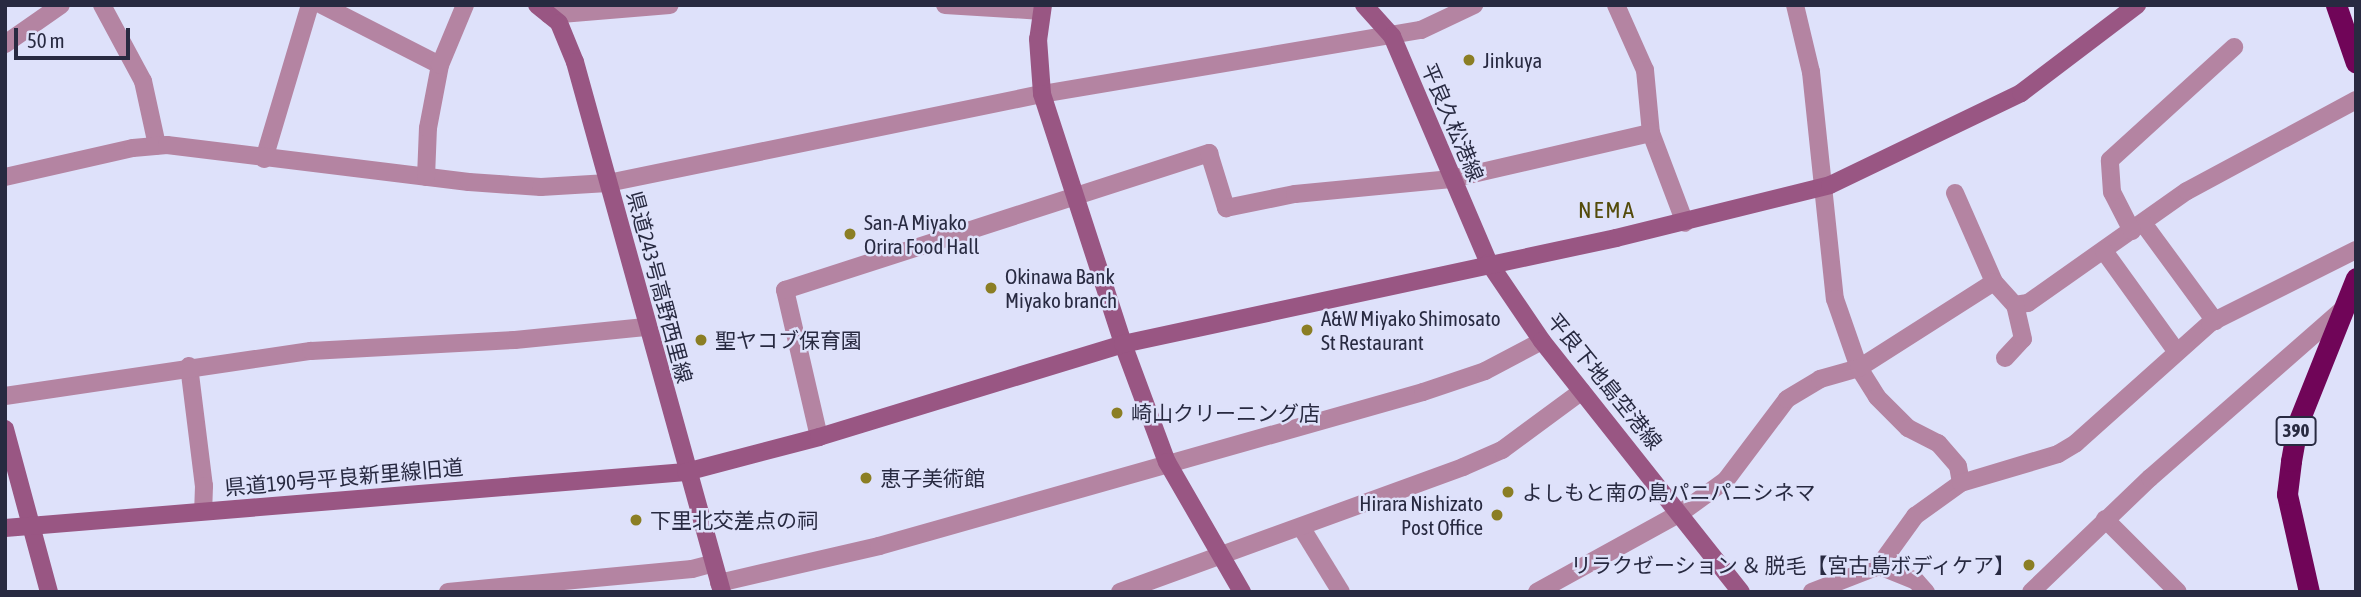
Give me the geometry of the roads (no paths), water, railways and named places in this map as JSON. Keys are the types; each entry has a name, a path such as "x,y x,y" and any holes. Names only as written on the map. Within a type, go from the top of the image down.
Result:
{"highway":[{"path":"2336,5 2356,63"},
{"name":"390","path":"2309,592 2287,494 2298,423 2356,278"}],"street":[{"path":"5,44 61,5"},
{"path":"102,5 143,81 157,145"},
{"path":"264,159 310,5"},
{"path":"322,5 440,65"},
{"path":"426,177 429,128 440,65 466,5"},
{"path":"543,10 670,5"},
{"path":"945,5 1043,8 1038,39 1042,94 1123,344 1167,462 1222,552 1242,592"},
{"name":"平良久松港線","path":"1364,5 1392,36 1489,263"},
{"path":"5,177 157,145 426,177 541,187 608,183 1042,94 1392,36 1420,30 1474,5"},
{"path":"1616,5 1645,70 1651,133 1685,223"},
{"path":"1795,5 1811,72 1835,299 1859,368 1877,397 1908,428 1938,443 1958,466 1961,483"},
{"name":"県道190号平良新里線旧道","path":"5,528 31,528 203,511 686,472 819,437 1123,344 1489,263 1685,223 1825,187 2021,93 2137,5"},
{"name":"県道243号高野西里線","path":"543,10 559,23 575,62 645,327 711,564 720,587"},
{"path":"2215,321 2137,227 2112,192 2110,160 2234,47"},
{"path":"2015,305 2028,303 2187,191 2356,100"},
{"path":"819,437 785,290 1209,153 1226,208 1295,194 1451,179 1651,133"},
{"path":"1955,193 1994,282 2015,305 2023,339 2005,358"},
{"path":"1812,592 1879,566 1915,516 1961,483 2058,454 2076,443 2176,351 2215,321 2356,250"},
{"path":"2104,251 2176,351"},
{"name":"平良下地島空港線","path":"1489,263 1542,341 1682,512 1741,592"},
{"path":"1537,592 1682,512 1726,480 1787,399 1820,379 1859,368 1994,282"},
{"path":"2031,592 2105,519 2342,310"},
{"path":"5,396 188,366 311,351 529,339 645,327"},
{"path":"720,587 879,546 1167,462 1423,392 1485,371 1542,341"},
{"path":"188,366 204,486 203,511"},
{"path":"1120,592 1222,552 1301,527 1502,450 1582,391"},
{"path":"5,429 49,592"},
{"path":"2105,519 2178,592"},
{"path":"1301,527 1341,592"},
{"path":"448,592 692,569 711,564"},
{"path":"1879,566 1916,580 1926,592"}],"place":[{"name":"Jinkuya","path":"1469,60"},
{"name":"San-A Miyako Orira Food Hall","path":"850,234"},
{"name":"Okinawa Bank Miyako branch","path":"991,288"},
{"name":"A&W Miyako Shimosato St Restaurant","path":"1307,330"},
{"name":"聖ヤコブ保育園","path":"701,340"},
{"name":"崎山クリーニング店","path":"1117,413"},
{"name":"恵子美術館","path":"866,478"},
{"name":"よしもと南の島パニパニシネマ","path":"1508,492"},
{"name":"Hirara Nishizato Post Office","path":"1497,515"},
{"name":"下里北交差点の祠","path":"636,520"},
{"name":"リラクゼーション ＆ 脱毛【宮古島ボディケア】","path":"2029,565"}],"district":[{"name":"NEMA","path":"1607,210"}]}
